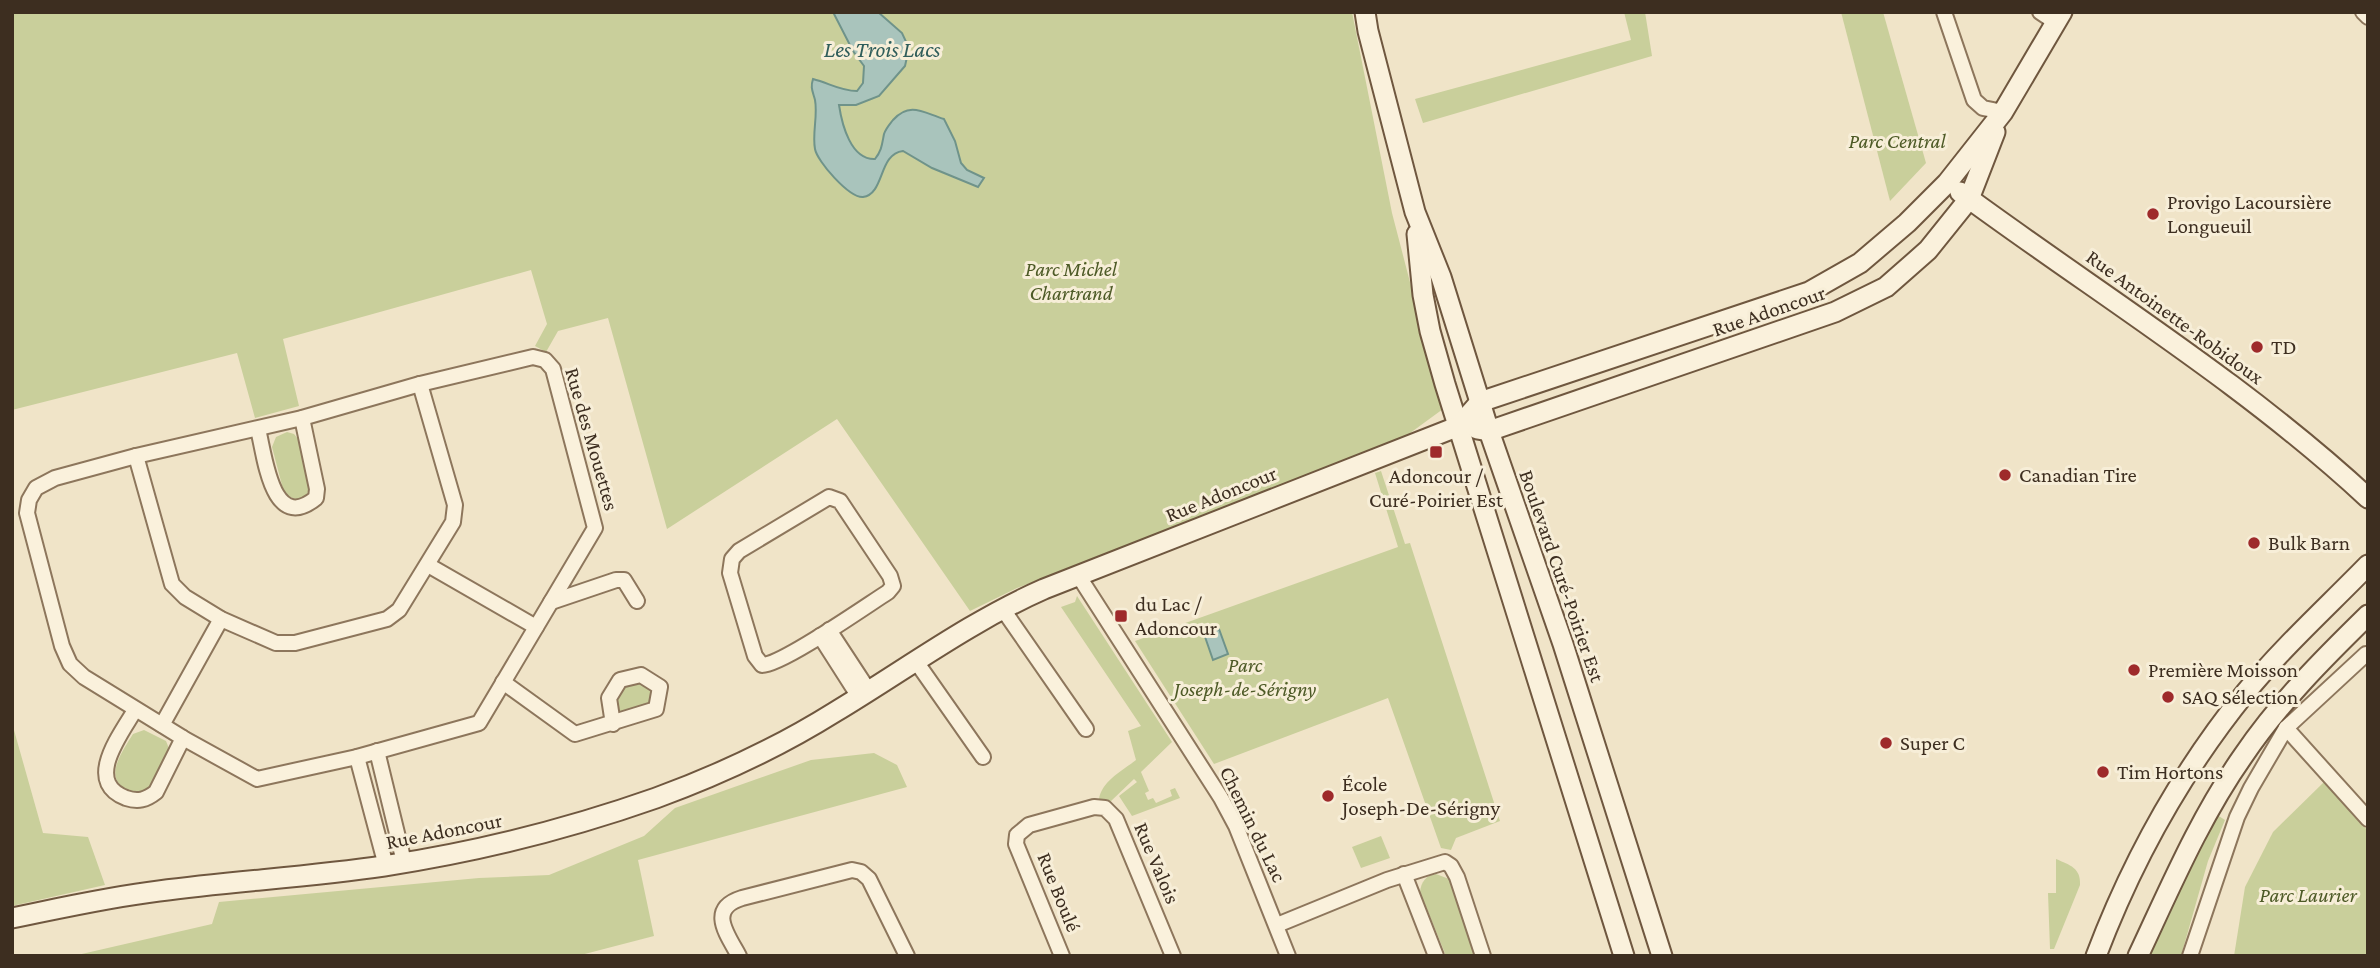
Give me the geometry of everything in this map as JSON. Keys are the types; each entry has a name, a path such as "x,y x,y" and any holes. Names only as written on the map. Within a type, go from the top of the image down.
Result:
{"street":[{"name":"Boulevard Curé-Poirier Est","path":"1366,12 1368,31 1415,212 1441,277 1489,431 1563,644 1662,956"},
{"path":"1944,12 1974,100 1983,108 2003,112"},
{"path":"2363,12 2368,17"},
{"name":"Rue Adoncour","path":"1459,426 1489,431 1845,307 1886,288 1928,250 1969,199 2003,112 2052,16"},
{"name":"Rue Adoncour","path":"12,918 157,891 395,864 526,837 667,793 770,749 1002,608 1078,575 1459,426 1480,402 1809,292 1860,263 1907,223 1947,183 2003,112"},
{"name":"Rue Antoinette-Robidoux","path":"1947,183 2144,320 2239,391 2336,468 2368,498"},
{"name":"Boulevard Curé-Poirier Est","path":"1415,212 1423,295 1430,331 1624,956"},
{"name":"Rue des Mouettes","path":"533,357 545,360 552,369 595,528 479,723 357,757 257,779 135,710 84,677 70,664 62,646 27,513 29,500 36,488 55,478 136,456 302,418 420,384 533,357"},
{"path":"136,456 172,584 185,597 221,619 276,643 295,643 387,619 399,610 453,522 455,505 420,384"},
{"path":"258,429 276,496 284,506 296,508 307,505 316,498 317,489 302,418"},
{"path":"829,496 840,501 893,583 888,592 824,633 773,663 759,663 730,568 736,553 829,496"},
{"path":"428,565 536,627"},
{"path":"2096,956 2132,871 2182,782 2215,733 2247,691 2282,652 2368,565"},
{"name":"Chemin du Lac","path":"1078,575 1222,798 1288,956"},
{"path":"551,602 616,580 624,580 637,601"},
{"path":"1002,608 1086,729"},
{"path":"2138,956 2207,816 2241,758 2296,687 2368,615"},
{"path":"162,725 221,619"},
{"path":"824,633 864,694"},
{"path":"2190,956 2237,817 2286,728 2367,655"},
{"path":"915,660 983,757"},
{"path":"503,682 575,734 613,724"},
{"path":"135,710 107,759 105,775 110,786 123,797 137,801 149,799 156,792 183,738"},
{"path":"2286,728 2368,819"},
{"path":"377,751 395,864"},
{"path":"357,757 395,864"},
{"name":"Rue Valois","path":"1016,844 1020,830 1029,825 1094,807 1103,807 1110,811 1119,826 1173,956"},
{"name":"Rue Boulé","path":"1016,844 1062,956"},
{"path":"1276,925 1441,862 1451,866 1457,877 1483,956"},
{"path":"738,956 722,916 733,901 857,870 869,879 908,956"},
{"path":"1404,874 1436,956"}],"green space":[{"name":"Parc Michel Chartrand","path":"12,12 1352,12 1392,213 1443,409 1391,447 1017,588 970,611 837,419 667,529 608,318 558,331 546,352 535,346 547,324 531,270 283,339 299,406 255,418 237,353 12,410"},
{"path":"1624,12 1645,12 1652,56 1423,123 1415,99 1631,40"},
{"name":"Parc Central","path":"1841,12 1883,12 1926,163 1890,201"},
{"path":"287,432 298,439 309,488 307,495 298,500 288,496 283,489 272,447 276,437"},
{"name":"Parc Joseph-de-Sérigny","path":"1381,471 1405,544 1410,543 1500,821 1456,838 1451,850 1441,848 1388,698 1214,764 1135,641 1398,547 1375,473"},
{"path":"1077,596 1172,742 1141,772 1149,791 1145,793 1148,800 1153,798 1156,803 1172,796 1170,790 1175,788 1180,798 1132,816 1119,796 1137,782 1134,779 1110,802 1099,799 1108,782 1136,760 1128,731 1141,726 1061,607 1075,602"},
{"path":"641,675 660,687 656,709 613,724 609,698 620,680"},
{"path":"12,723 43,833 88,837 105,885 12,906"},
{"path":"144,730 166,741 170,751 153,786 138,792 120,785 115,771 120,755 133,734"},
{"path":"874,753 897,765 907,787 638,860 654,936 577,956 73,956 212,924 219,902 479,878 549,875 644,836 675,808 811,760"},
{"name":"Parc Laurier","path":"2324,782 2368,831 2368,956 2234,956 2245,887 2273,832"},
{"path":"2214,813 2225,820 2208,861 2181,956 2145,956"},
{"path":"1381,836 1390,858 1361,868 1352,847"},
{"path":"2056,859 2077,871 2080,885 2054,949 2050,949 2048,893 2056,893"},
{"path":"1436,874 1449,879 1452,884 1474,956 1446,956 1420,892 1425,880"}],"water":[{"name":"Les Trois Lacs","path":"833,12 878,12 902,33 909,48 905,66 879,96 856,105 839,105 845,131 854,148 867,158 875,159 885,132 899,114 911,110 924,112 944,119 955,141 961,163 967,170 984,178 978,187 932,168 903,151 889,159 875,189 863,197 850,192 827,170 815,149 816,106 813,79 857,91 863,83 864,66"},
{"path":"1219,629 1228,654 1213,660 1204,634"}],"place":[{"name":"Provigo Lacoursière Longueuil","path":"2153,214"},
{"name":"TD","path":"2257,347"},
{"name":"Adoncour / Curé-Poirier Est","path":"1436,452"},
{"name":"Canadian Tire","path":"2005,475"},
{"name":"Bulk Barn","path":"2254,543"},
{"name":"du Lac / Adoncour","path":"1121,616"},
{"name":"Première Moisson","path":"2134,670"},
{"name":"SAQ Sélection","path":"2168,697"},
{"name":"Super C","path":"1886,743"},
{"name":"Tim Hortons","path":"2103,772"},
{"name":"École Joseph-De-Sérigny","path":"1328,796"}]}
